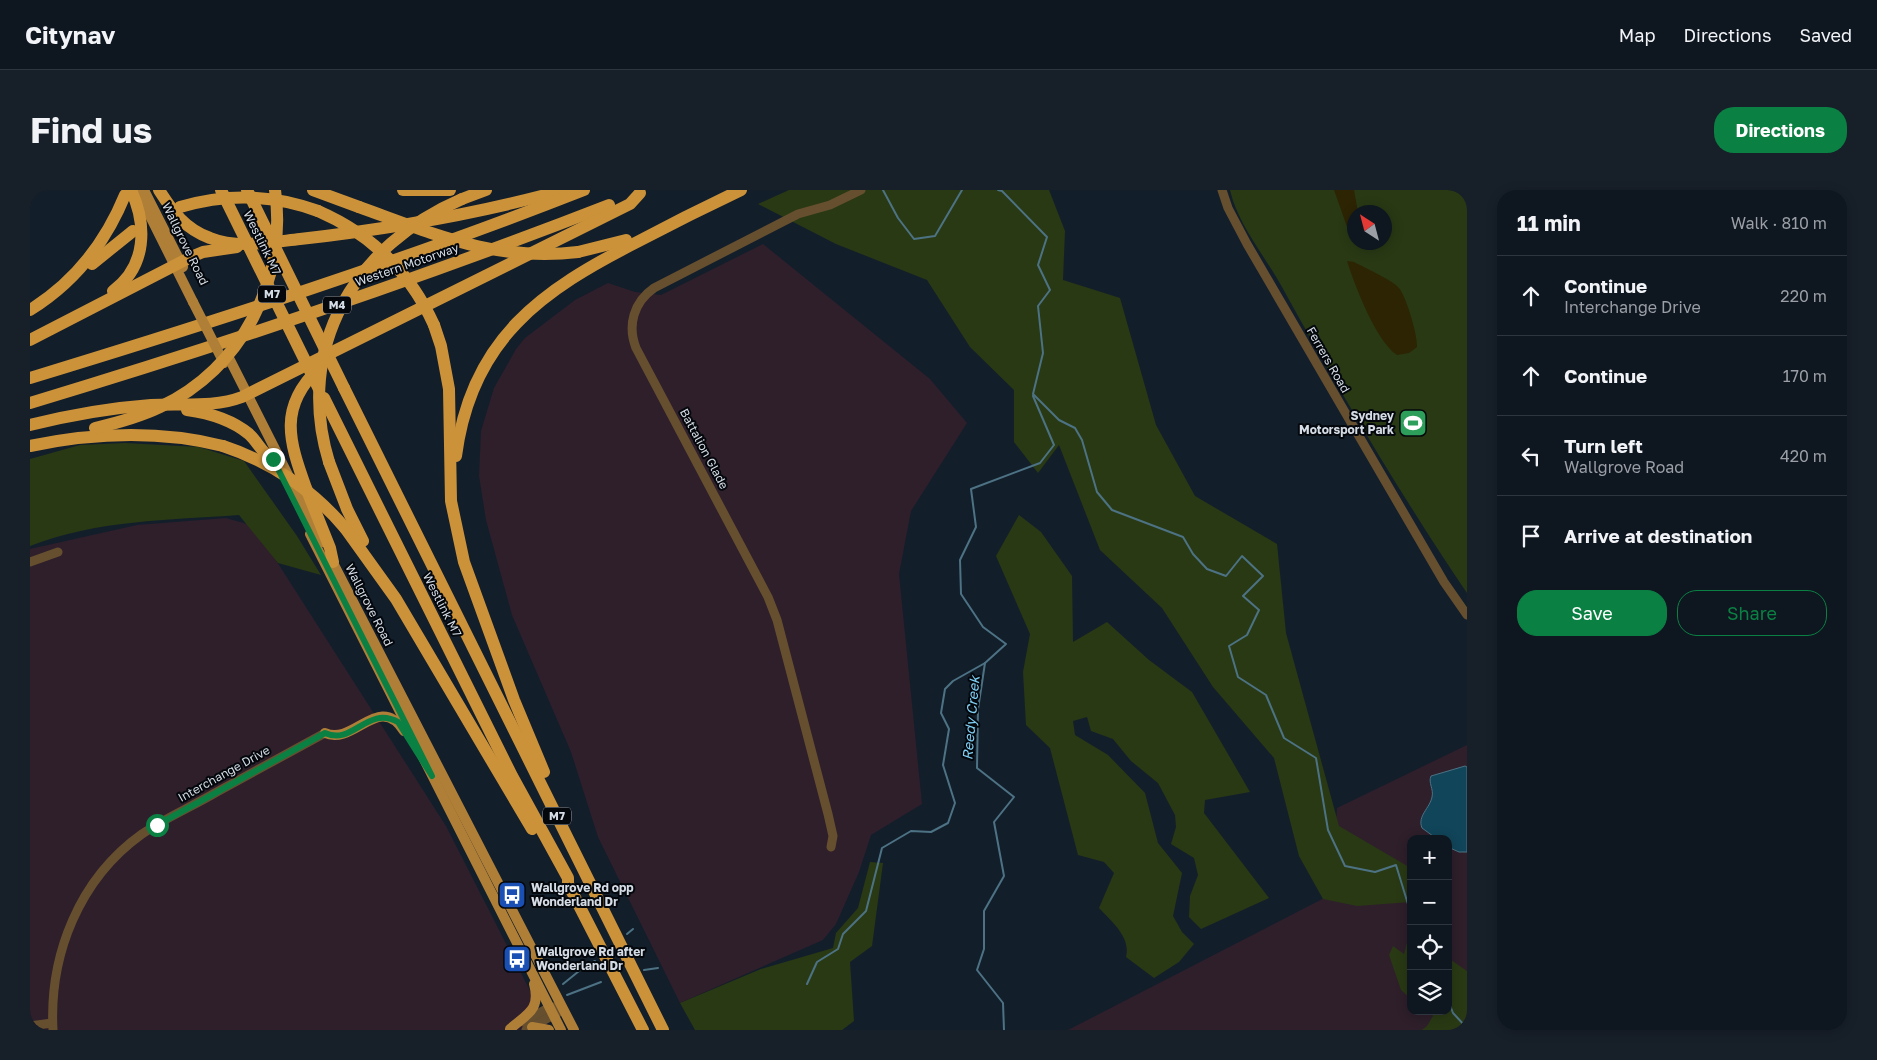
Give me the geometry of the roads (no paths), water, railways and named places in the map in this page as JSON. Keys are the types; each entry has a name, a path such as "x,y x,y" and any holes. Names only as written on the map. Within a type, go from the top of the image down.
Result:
{"highway":[{"path":"159,190 181,222 196,232 212,239 236,243 264,242"},
{"name":"Westlink M7","path":"221,190 512,776 568,878 568,884 643,1030"},
{"name":"Westlink M7","path":"247,190 637,982 644,990 663,1030"},
{"path":"30,442 140,416 181,396 211,373 236,346 254,318 271,275 277,237 275,190"},
{"path":"313,190 448,239 497,252 540,255 578,252 608,246 662,228"},
{"path":"403,190 450,190"},
{"path":"486,190 424,217 393,240 365,269 345,299 328,342 320,380 320,419 329,462 347,509 382,576 562,881 568,884"},
{"path":"30,340 178,263 203,252 453,217 564,190"},
{"path":"454,511 456,457 463,418 482,373 503,339 533,306 555,288 662,228 741,190"},
{"name":"Western Motorway","path":"30,378 187,330 410,256 578,191"},
{"path":"107,300 110,293 129,275 141,249 142,218 131,192"},
{"path":"30,310 53,294 84,265 109,230 131,192"},
{"path":"30,425 84,413 226,402 245,396 630,204 644,192"},
{"name":"Western Motorway","path":"30,403 336,305 522,239 644,192"},
{"path":"180,207 218,198 242,196 282,200 318,210 353,229 391,259 412,284 434,325 441,346 449,390 449,459 454,511 464,562 534,750 642,980 644,990"},
{"path":"30,314 59,294 133,231"},
{"path":"333,562 330,548 294,456 290,432 292,412 299,393 311,376 334,352"},
{"path":"143,407 195,411 222,418 249,434 265,456 273,459"},
{"path":"30,446 75,438 128,435 181,438 222,446 252,457 292,479 315,497 345,528 382,576"}],"main road":[{"name":"Wallgrove Road","path":"144,190 227,362 333,562 561,1030"},
{"name":"Wallgrove Road","path":"131,192 178,263"},
{"name":"Wallgrove Road","path":"245,396 273,459 432,776 448,795 574,1030"},
{"path":"325,733 339,736 376,717 390,718 398,722 432,776"},
{"path":"509,1030 535,1006 537,993 531,971"},
{"path":"529,1029 549,1030"}],"street":[{"name":"Battalion Glade","path":"831,847 833,836 828,814 777,620 768,597 636,348 632,325 639,303 654,288 798,214 830,205 861,190"},
{"name":"Ferrers Road","path":"1222,190 1228,208 1252,252 1439,574 1467,615"},
{"path":"30,562 58,552"},
{"name":"Interchange Drive","path":"30,1026 52,1026 54,983 64,940 83,900 103,872 123,850 157,825 325,733"},
{"path":"509,1030 563,1008"},
{"path":"529,1029 552,1012"}],"water":[{"path":"1467,767 1467,852 1459,852 1452,849 1452,835 1432,835 1422,828 1422,816 1432,797 1431,776"}],"waterway":[{"path":"883,190 898,218 914,239 935,236 962,190"},
{"path":"998,190 1002,191 1047,237 1038,265 1050,290 1038,306 1043,353 1033,394 1059,420 1075,428 1082,440 1097,492 1112,510 1183,537 1193,554 1207,569 1226,576 1242,556 1263,576 1243,596 1259,610 1247,635 1229,646 1238,677 1266,695 1284,738 1316,758 1328,830 1345,866 1375,872 1396,865 1407,901"},
{"name":"Reedy Creek","path":"1004,1030 1003,1003 977,970 984,949 984,911 1004,876 994,822 1014,797 977,768 978,709 985,663 1006,644 983,627 961,594 960,560 976,527 971,489 1040,463 1054,445 1033,396"},
{"path":"807,984 817,962 838,949 843,934 866,911 882,848 911,831 931,832 948,823 955,803 943,765 949,729 941,713 945,689 953,681 985,663"},
{"path":"627,934 633,929"},
{"path":"563,984 584,967 595,961"},
{"path":"644,970 658,968"},
{"path":"567,995 601,982"},
{"path":"1452,1010 1467,1028"}],"place":[{"name":"Sydney Motorsport Park","path":"1413,423"},
{"name":"Wallgrove Rd opp Wonderland Dr","path":"512,895"},
{"name":"Wallgrove Rd after Wonderland Dr","path":"517,959"}]}
